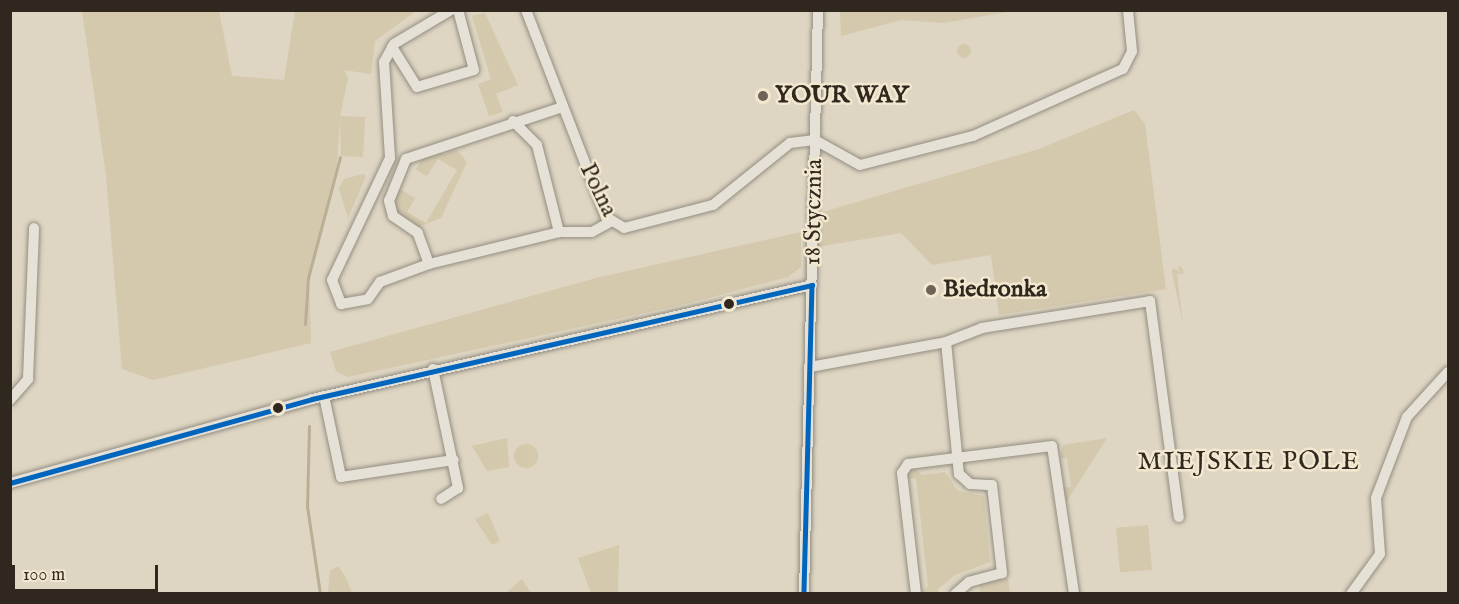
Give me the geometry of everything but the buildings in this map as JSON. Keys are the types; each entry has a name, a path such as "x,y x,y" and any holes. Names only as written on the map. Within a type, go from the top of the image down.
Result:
{"street":[{"path":"451,10 392,47 384,72 390,158 332,280 333,292 341,304 352,306 368,299 380,282 429,264 559,232 592,232 610,222"},
{"path":"392,47 398,60 417,87 474,70 458,10"},
{"name":"Polna","path":"526,10 562,107 610,222 624,228 713,205 785,145 815,140"},
{"name":"18 Stycznia","path":"804,594 818,10"},
{"path":"815,140 860,165 973,136 1123,69 1132,51 1128,10"},
{"path":"384,72 398,60"},
{"path":"429,264 418,233 393,216 389,201 406,159 513,121 562,107"},
{"path":"513,121 537,145 559,232"},
{"path":"10,400 28,379 34,228"},
{"path":"10,483 324,396 433,369 812,285"},
{"path":"810,367 946,342 982,328 1150,302 1179,517"},
{"path":"946,342 956,459 964,481 992,485 1002,573 969,582 955,594"},
{"path":"433,369 454,460 458,488 441,499"},
{"path":"1351,594 1380,554 1376,498 1407,417 1449,372"},
{"path":"324,396 341,477 454,460"},
{"path":"916,594 902,473 908,464 1052,446 1074,594"}],"shaded area":[{"path":"840,10 1012,11 944,23 901,20 841,36"},
{"path":"82,11 219,11 232,76 284,80 295,11 416,11 375,41 371,74 344,70 348,78 340,116 365,117 363,157 341,156 340,118 337,164 309,278 311,343 153,380 122,369 106,175"},
{"path":"485,13 518,85 496,94 503,112 489,116 478,84 491,79 472,16"},
{"path":"961,44 967,44 971,51 967,58 961,58 957,54 957,48"},
{"path":"1134,110 1145,124 1166,289 999,315 991,255 932,265 901,233 816,247 819,213 1039,149"},
{"path":"439,147 443,154 457,150 467,162 441,218 418,227 396,215 395,199 400,189 415,198 407,212 426,223 457,170 438,159 427,176 416,170 422,157"},
{"path":"363,174 366,176 348,218 339,188 344,179"},
{"path":"801,232 801,267 788,277 686,304 348,377 336,371 330,352 596,278"},
{"path":"1178,266 1184,273 1177,274 1183,324 1172,273 1173,268 1180,272"},
{"path":"507,438 509,467 487,471 472,446"},
{"path":"1107,438 1067,501 1065,500 1063,488 1071,487 1067,458 1060,458 1063,445"},
{"path":"526,444 534,448 538,456 534,464 526,468 518,464 514,456 518,448"},
{"path":"914,467 922,475 945,472 958,491 984,496 990,562 955,575 937,590 940,593 921,592 928,587 916,478 908,479 908,473"},
{"path":"488,513 500,541 492,545 475,519"},
{"path":"1148,525 1152,570 1120,573 1116,528"},
{"path":"619,545 618,593 591,593 578,558"},
{"path":"338,566 352,593 328,593 330,571"},
{"path":"1008,578 1010,593 980,593 979,582"},
{"path":"522,579 531,593 506,593"}],"waterway":[{"path":"305,324 308,278 340,157"},
{"path":"309,426 307,506 320,594"}],"transit line":[{"path":"10,483 312,399 812,285 804,594"}],"place":[{"name":"YOUR WAY","path":"763,96"},
{"name":"Biedronka","path":"931,290"}],"district":[{"name":"MIEJSKIE POLE","path":"1249,462"}]}
